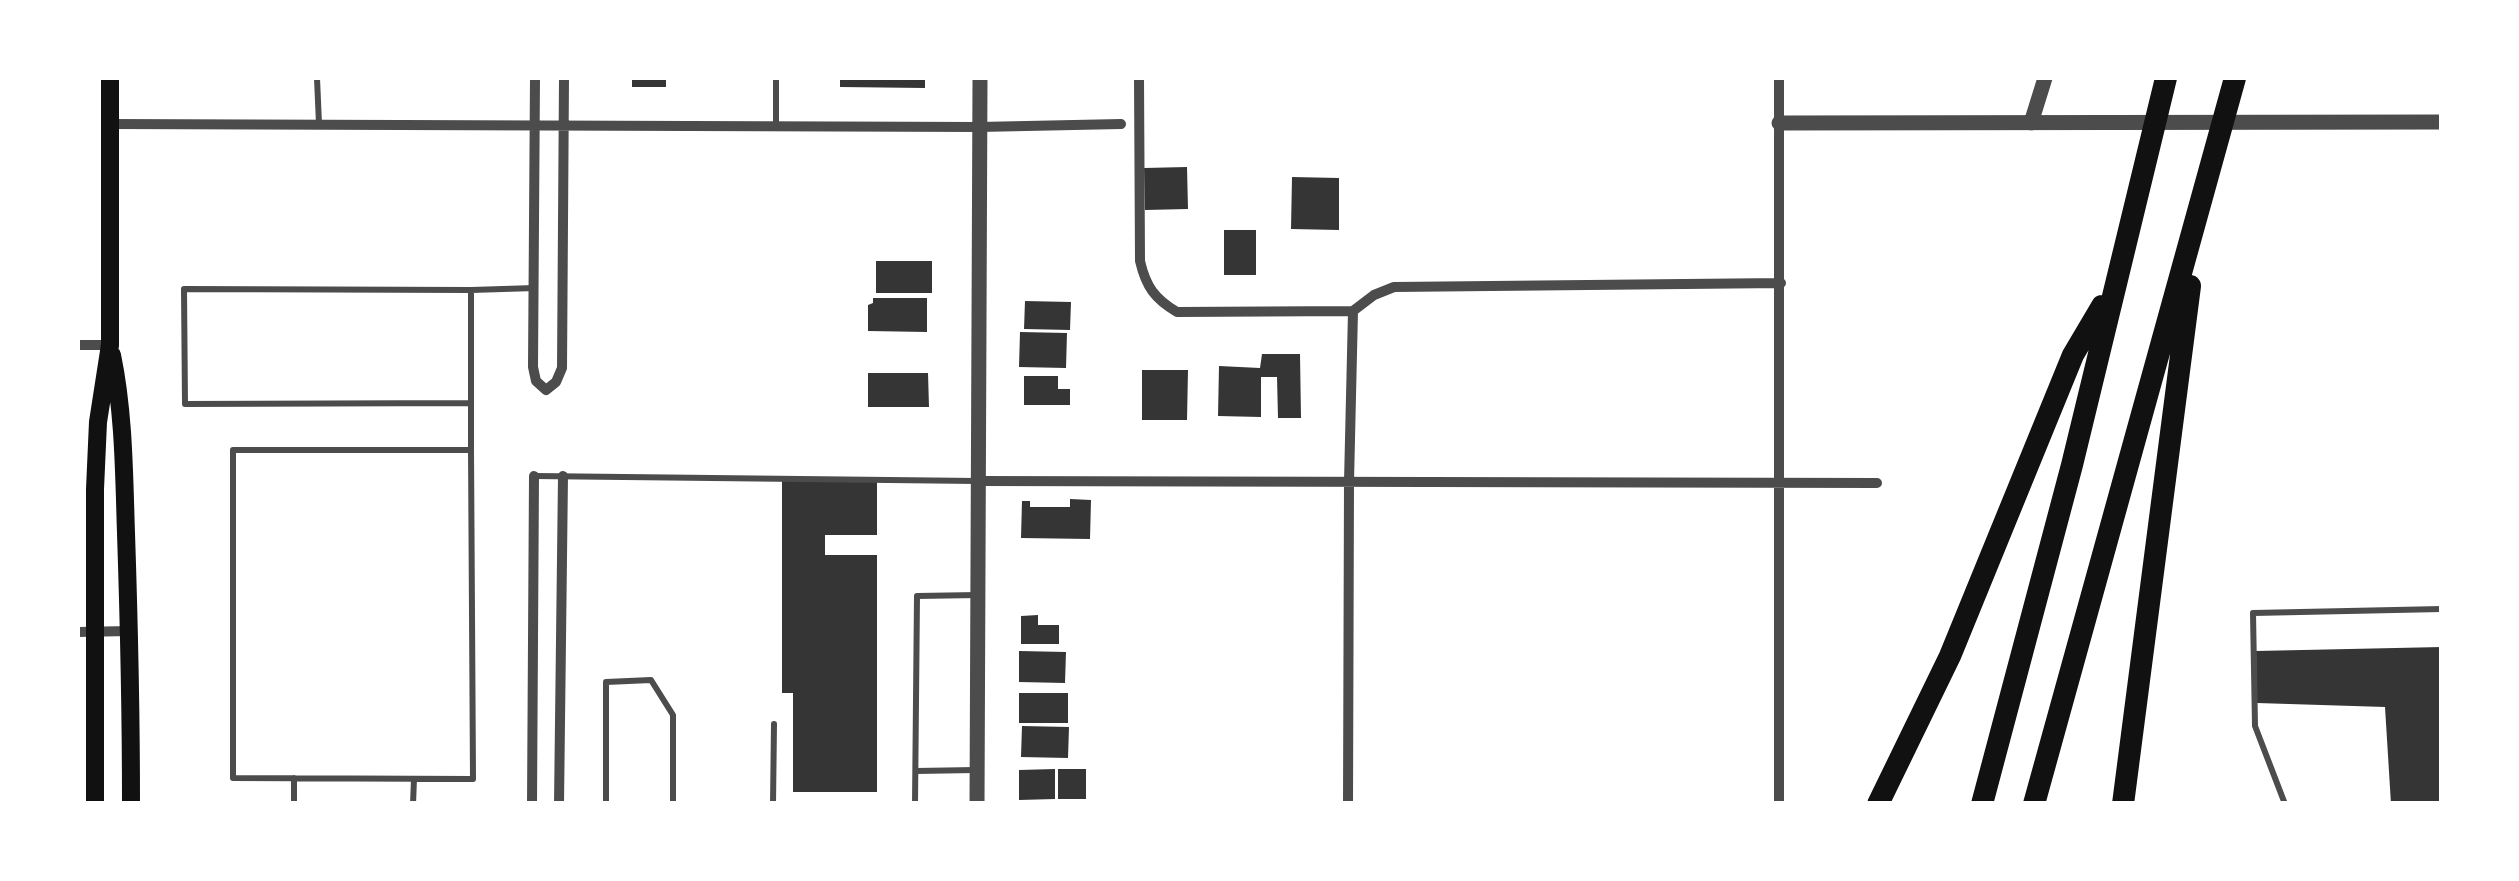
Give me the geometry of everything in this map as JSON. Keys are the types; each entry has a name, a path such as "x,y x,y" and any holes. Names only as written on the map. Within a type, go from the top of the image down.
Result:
{"highway":[{"path":"1982,804 2072,464 2166,78"},
{"path":"2034,804 2234,78"},
{"path":"2123,804 2201,203"},
{"path":"1878,804 1956,640 2073,355 2114,286"}],"main road":[{"path":"94,804 86,632 98,422 110,345 110,78"},
{"path":"110,345 117,380 124,471 132,804"}],"street":[{"path":"535,78 533,367 536,380 546,390 556,382 562,368 564,78"},
{"path":"977,804 980,78"},
{"path":"1140,78 1140,261 1145,283 1158,300 1177,312 1354,311 1374,295 1394,287 1781,284"},
{"path":"1779,78 1779,804"},
{"path":"2031,122 2045,78"},
{"path":"1779,123 2442,122"},
{"path":"110,124 1121,124"},
{"path":"1348,804 1354,311"},
{"path":"78,345 110,345"},
{"path":"532,804 534,476"},
{"path":"558,804 563,476"},
{"path":"978,481 1877,483"},
{"path":"86,632 130,632"}],"lane":[{"path":"316,78 319,124"},
{"path":"776,78 776,126"},
{"path":"472,403 185,404 184,289 535,288"},
{"path":"472,290 473,779 234,778 233,450 472,450"},
{"path":"534,476 978,481"},
{"path":"915,804 917,596 978,596"},
{"path":"2286,804 2255,726 2253,613 2442,609"},
{"path":"606,804 606,682 651,680 673,716 673,804"},
{"path":"773,804 774,724"},
{"path":"916,770 978,770"},
{"path":"294,778 294,804"},
{"path":"413,804 414,779"}],"building":[{"path":"632,78 666,78 666,87 632,87"},
{"path":"840,78 925,78 925,88 840,87"},
{"path":"1187,167 1188,209 1145,210 1144,168"},
{"path":"1292,177 1339,178 1339,230 1291,229"},
{"path":"1224,230 1256,230 1256,275 1224,275"},
{"path":"876,261 932,261 932,293 876,293"},
{"path":"873,298 927,298 927,332 868,331 868,305"},
{"path":"1025,301 1071,302 1070,330 1024,329"},
{"path":"1020,332 1067,333 1066,368 1019,367"},
{"path":"1262,354 1300,354 1301,418 1278,418 1277,377 1261,377 1261,417 1218,416 1219,366 1260,368"},
{"path":"1142,370 1188,370 1187,420 1142,420"},
{"path":"868,373 928,373 929,407 868,407"},
{"path":"1024,376 1058,376 1058,389 1070,389 1070,405 1024,405"},
{"path":"782,477 877,477 877,535 825,535 825,555 877,555 877,792 793,792 793,693 782,693"},
{"path":"1070,499 1091,500 1090,539 1021,538 1022,501 1030,501 1030,507 1070,507"},
{"path":"1038,615 1038,625 1059,625 1059,644 1021,644 1021,616"},
{"path":"2442,647 2442,804 2391,804 2385,707 2257,703 2256,651"},
{"path":"1019,651 1066,652 1065,683 1019,682"},
{"path":"1019,693 1068,693 1068,723 1019,723"},
{"path":"1022,726 1069,727 1068,758 1021,757"},
{"path":"1055,769 1055,799 1019,800 1019,770"},
{"path":"1058,769 1086,769 1086,799 1058,799"}]}
